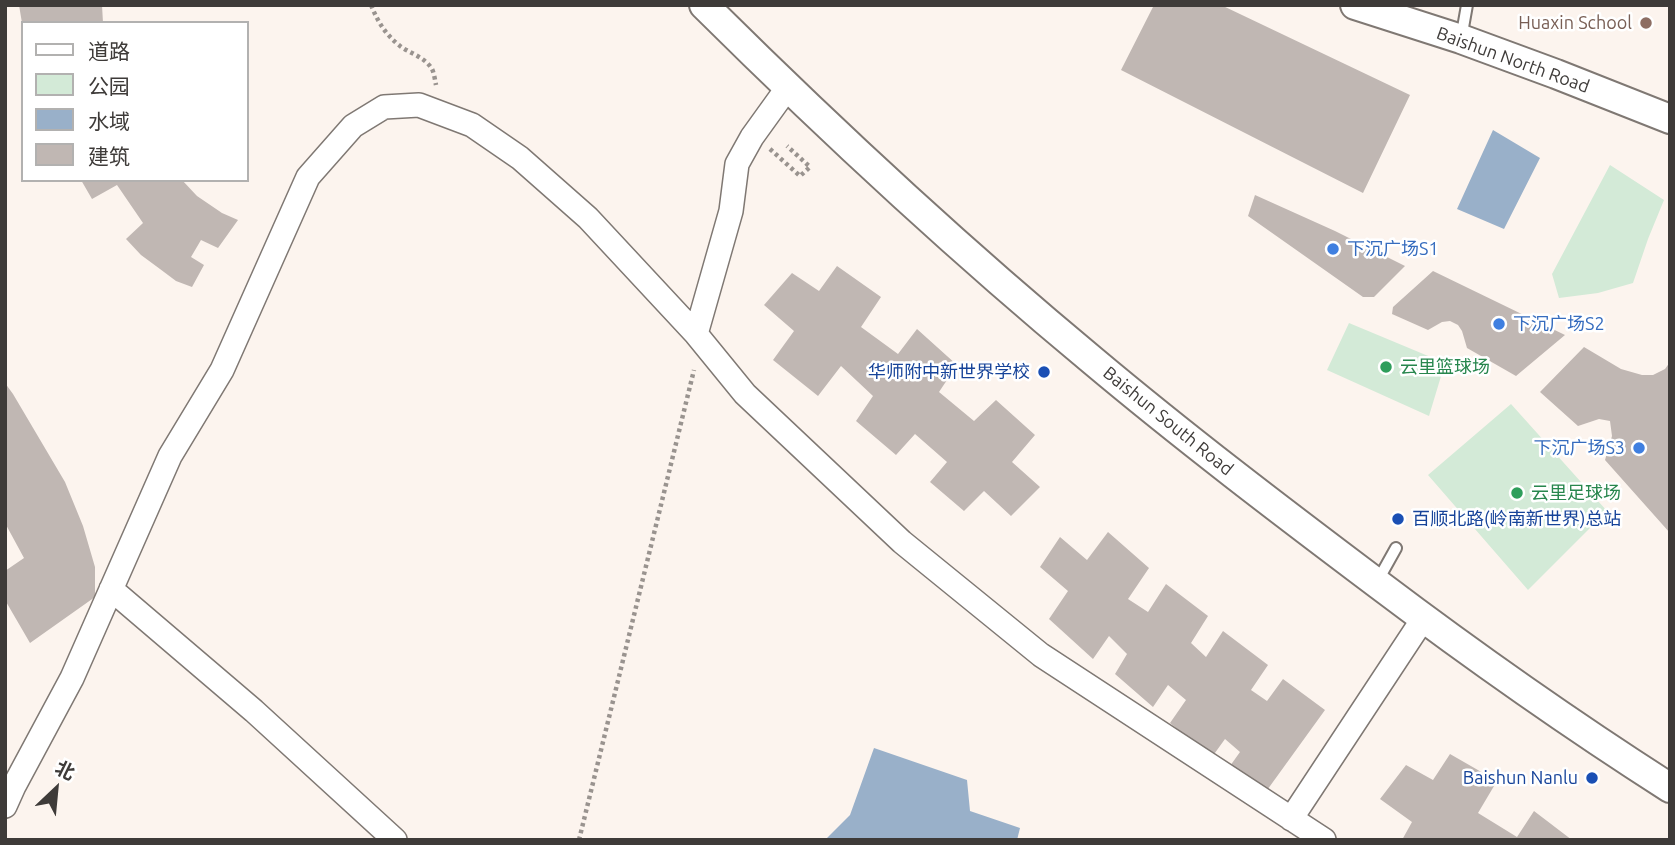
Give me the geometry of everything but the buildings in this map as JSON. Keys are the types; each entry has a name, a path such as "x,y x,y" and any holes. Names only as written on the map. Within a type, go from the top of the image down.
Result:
{"street":[{"name":"Baishun South Road","path":"705,5 917,208 1092,360 1290,518 1423,619 1610,750 1670,788"},
{"name":"Baishun North Road","path":"1355,5 1461,39 1670,119"},
{"path":"696,334 731,211 737,164 751,138 788,87"},
{"path":"5,806 72,678 170,456 222,370 308,177 353,126 384,107 419,105 472,125 520,158 589,218 696,334 745,394 902,542 1041,655 1324,840"},
{"path":"111,589 254,711 396,840"},
{"path":"1291,819 1423,619"}],"lane":[{"path":"1461,39 1467,5"},
{"path":"1376,583 1396,548"}],"path":[{"path":"371,5 378,23 389,37 431,68 446,116"},
{"path":"770,149 800,176 810,166 787,146"},
{"path":"579,840 696,362"}],"green space":[{"path":"1610,165 1664,200 1633,283 1598,293 1559,298 1552,274"},
{"name":"云里篮球场","path":"1349,323 1445,363 1429,416 1327,370"},
{"name":"云里足球场","path":"1511,404 1607,511 1528,590 1428,475"}],"water":[{"path":"1493,130 1540,158 1504,229 1457,209"},
{"path":"874,748 967,780 970,811 1020,828 1017,840 825,840 850,815"}],"place":[{"name":"Huaxin School","path":"1646,23"},
{"name":"下沉广场S1","path":"1333,249"},
{"name":"下沉广场S2","path":"1499,324"},
{"name":"云里篮球场","path":"1386,367"},
{"name":"华师附中新世界学校","path":"1044,372"},
{"name":"下沉广场S3","path":"1639,448"},
{"name":"云里足球场","path":"1517,493"},
{"name":"百顺北路(岭南新世界)总站","path":"1398,519"},
{"name":"Baishun Nanlu","path":"1592,778"}]}
